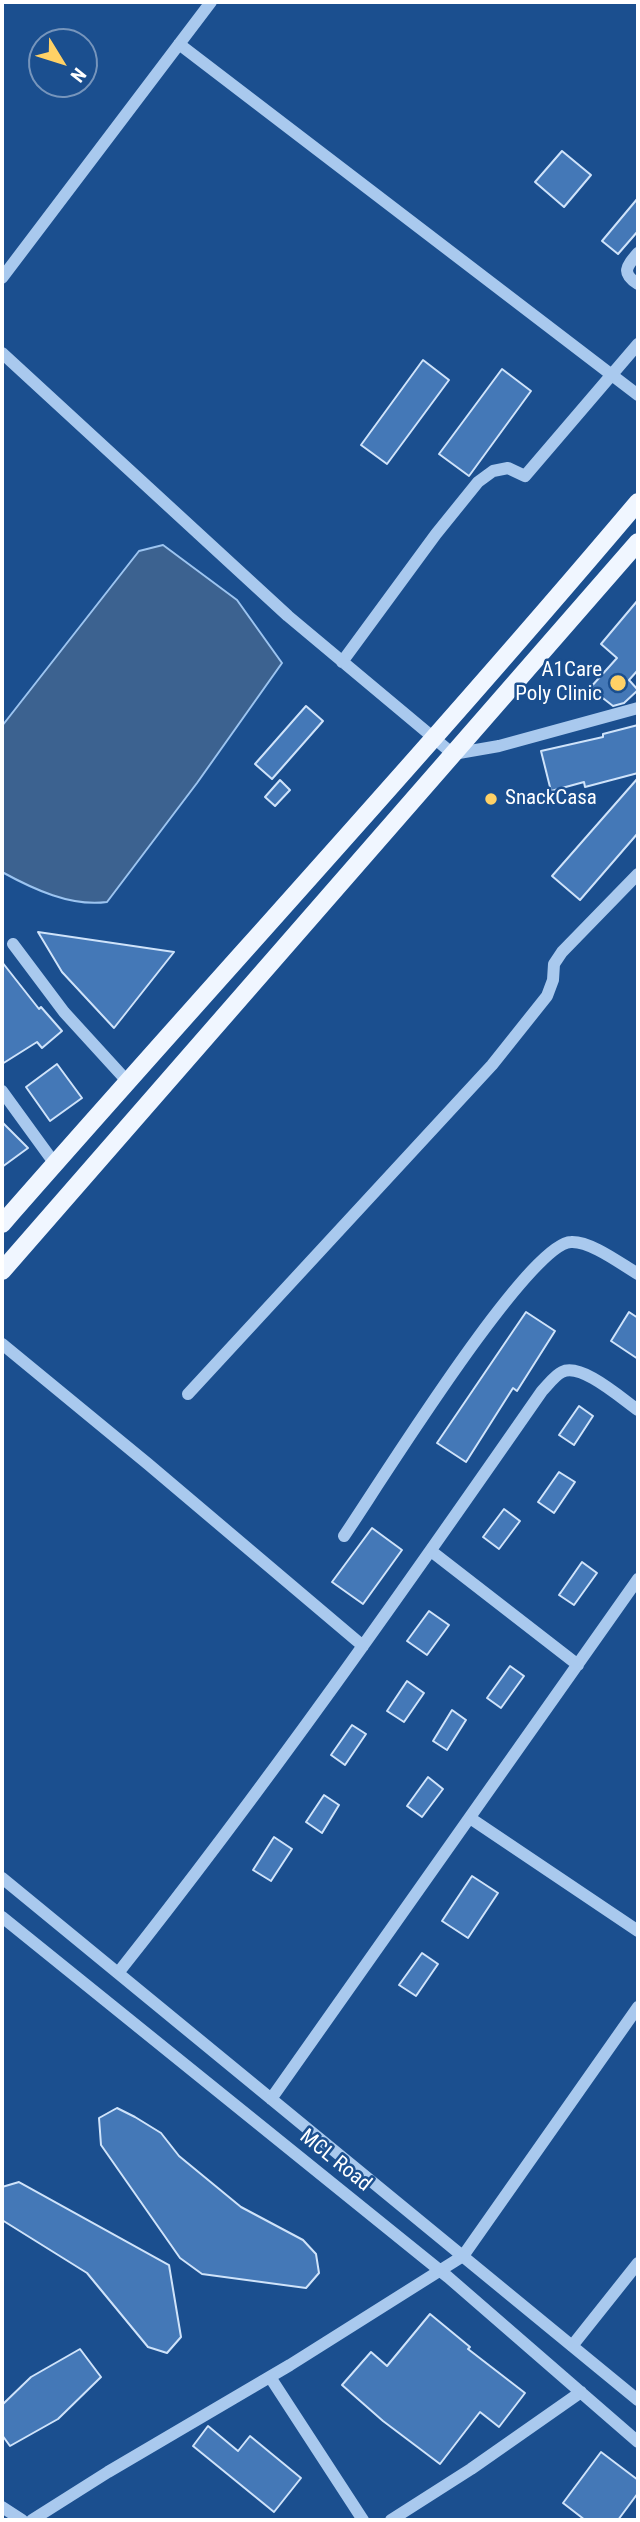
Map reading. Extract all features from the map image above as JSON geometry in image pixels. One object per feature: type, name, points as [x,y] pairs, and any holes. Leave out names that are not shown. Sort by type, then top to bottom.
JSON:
[{"type":"main road","points":[[2,1224],[435,739],[638,502]]},
{"type":"main road","points":[[2,1271],[638,542]]},
{"type":"street","points":[[2,278],[211,2]]},
{"type":"street","points":[[179,44],[638,395]]},
{"type":"street","points":[[638,253],[628,265],[627,273],[629,278],[638,284]]},
{"type":"street","points":[[342,662],[436,534],[478,482],[493,471],[508,468],[525,476],[638,344]]},
{"type":"street","points":[[2,353],[288,616],[453,754],[499,746],[638,708]]},
{"type":"street","points":[[188,1394],[492,1065],[547,996],[553,979],[554,964],[562,952],[638,874]]},
{"type":"street","points":[[13,944],[64,1012],[127,1081]]},
{"type":"street","points":[[2,1091],[55,1164]]},
{"type":"street","points":[[344,1536],[450,1376],[530,1270],[551,1250],[570,1241],[591,1247],[638,1274]]},
{"type":"street","points":[[2,1344],[363,1646]]},
{"type":"street","points":[[118,1973],[209,1858],[431,1551],[542,1391],[561,1372],[573,1369],[584,1373],[638,1410]]},
{"type":"street","points":[[431,1551],[578,1665]]},
{"type":"street","points":[[271,2099],[638,1579]]},
{"type":"street","points":[[470,1818],[638,1931]]},
{"type":"street","name":"MCL Road","points":[[2,1878],[638,2400]]},
{"type":"street","name":"MCL Road","points":[[2,1917],[440,2271],[638,2442]]},
{"type":"street","points":[[32,2520],[463,2256],[638,2007]]},
{"type":"street","points":[[572,2346],[638,2263]]},
{"type":"street","points":[[270,2376],[363,2520]]},
{"type":"street","points":[[391,2520],[471,2469],[581,2392]]},
{"type":"street","points":[[2,2507],[22,2520]]},
{"type":"water","points":[[163,545],[237,600],[282,663],[197,783],[107,902],[66,899],[26,885],[2,872],[2,726],[139,551]]},
{"type":"building","points":[[562,151],[591,175],[564,207],[535,182]]},
{"type":"building","points":[[638,198],[638,231],[618,254],[602,241]]},
{"type":"building","points":[[423,360],[449,380],[387,464],[361,445]]},
{"type":"building","points":[[502,369],[531,391],[469,476],[439,454]]},
{"type":"building","points":[[638,600],[638,670],[629,680],[638,690],[624,703],[613,706],[590,688],[617,658],[601,644]]},
{"type":"building","points":[[306,706],[323,721],[272,779],[255,764]]},
{"type":"building","points":[[638,725],[638,773],[585,787],[584,782],[551,791],[541,751],[603,737],[603,734]]},
{"type":"building","points":[[638,778],[638,833],[580,900],[552,876]]},
{"type":"building","points":[[280,780],[290,790],[275,806],[265,797]]},
{"type":"building","points":[[38,932],[174,952],[114,1028],[62,972]]},
{"type":"building","points":[[2,962],[39,1009],[41,1007],[62,1031],[42,1048],[37,1042],[2,1064]]},
{"type":"building","points":[[57,1064],[82,1098],[50,1121],[26,1087]]},
{"type":"building","points":[[2,1122],[28,1148],[2,1167]]},
{"type":"building","points":[[526,1312],[555,1331],[517,1391],[513,1388],[466,1462],[437,1443]]},
{"type":"building","points":[[629,1312],[638,1318],[638,1359],[611,1341]]},
{"type":"building","points":[[579,1406],[593,1416],[574,1445],[559,1435]]},
{"type":"building","points":[[559,1472],[575,1482],[554,1513],[538,1502]]},
{"type":"building","points":[[504,1509],[520,1521],[499,1549],[483,1537]]},
{"type":"building","points":[[372,1528],[402,1550],[363,1604],[332,1582]]},
{"type":"building","points":[[582,1562],[597,1573],[574,1605],[559,1595]]},
{"type":"building","points":[[429,1611],[449,1625],[427,1655],[407,1641]]},
{"type":"building","points":[[510,1666],[524,1676],[501,1708],[487,1698]]},
{"type":"building","points":[[407,1681],[424,1693],[404,1722],[387,1711]]},
{"type":"building","points":[[452,1710],[466,1720],[447,1750],[433,1741]]},
{"type":"building","points":[[352,1725],[366,1734],[345,1765],[331,1755]]},
{"type":"building","points":[[428,1777],[443,1789],[422,1817],[407,1806]]},
{"type":"building","points":[[324,1795],[339,1805],[322,1833],[306,1822]]},
{"type":"building","points":[[274,1837],[292,1849],[271,1881],[253,1870]]},
{"type":"building","points":[[472,1876],[498,1893],[468,1938],[442,1921]]},
{"type":"building","points":[[422,1953],[438,1964],[416,1996],[399,1985]]},
{"type":"building","points":[[117,2108],[161,2133],[179,2156],[241,2207],[303,2240],[316,2254],[319,2273],[306,2288],[202,2274],[180,2258],[101,2145],[99,2118]]},
{"type":"building","points":[[19,2182],[169,2265],[181,2337],[167,2353],[148,2347],[87,2273],[2,2220],[2,2187]]},
{"type":"building","points":[[430,2314],[470,2347],[468,2349],[525,2393],[499,2427],[480,2412],[440,2464],[383,2421],[342,2385],[371,2352],[387,2366]]},
{"type":"building","points":[[80,2349],[101,2377],[58,2419],[10,2446],[2,2435],[2,2405],[31,2377]]},
{"type":"building","points":[[208,2426],[238,2451],[250,2436],[301,2478],[274,2512],[193,2446]]},
{"type":"building","points":[[601,2452],[638,2480],[638,2493],[618,2520],[585,2520],[563,2503]]},
{"type":"place","name":"A1Care Poly Clinic","points":[[618,683]]},
{"type":"place","name":"SnackCasa","points":[[491,799]]}]
